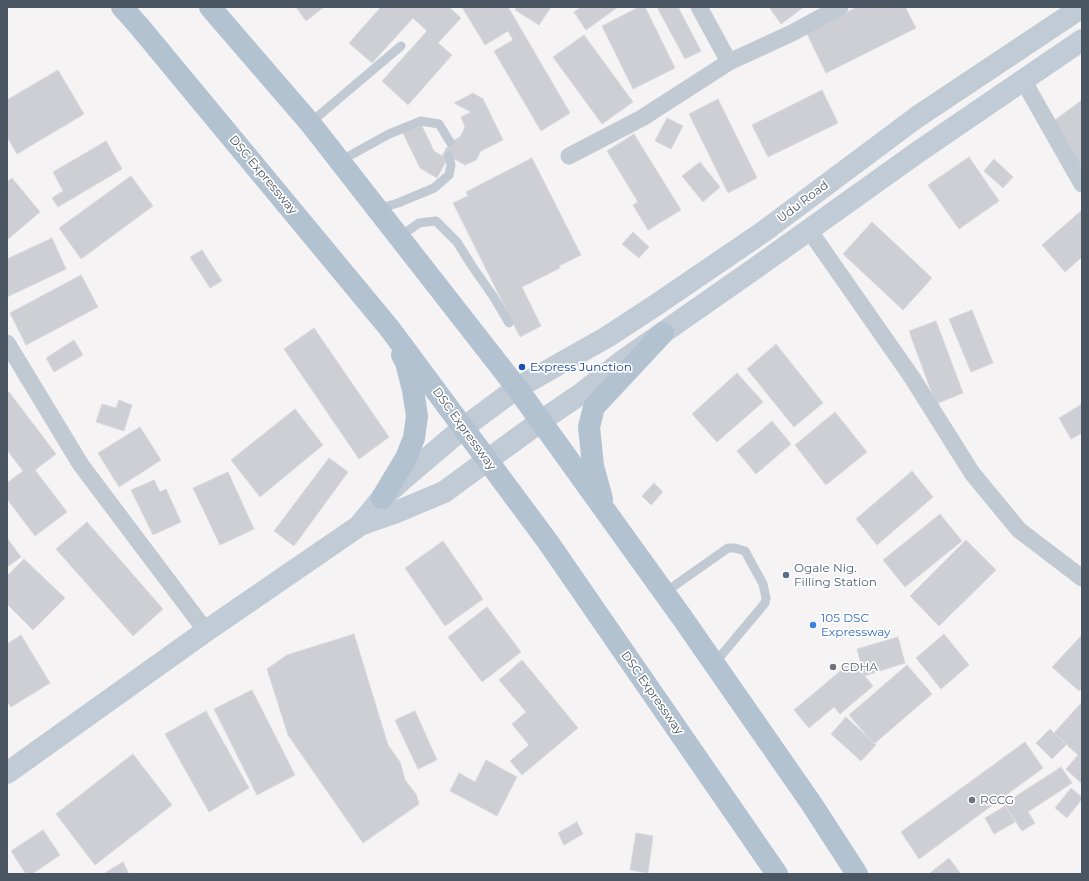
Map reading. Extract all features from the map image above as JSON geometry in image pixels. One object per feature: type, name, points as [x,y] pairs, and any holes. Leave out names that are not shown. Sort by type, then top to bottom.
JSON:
[{"type":"main road","name":"DSC Expressway","points":[[122,7],[390,329],[552,548],[777,874]]},
{"type":"main road","points":[[210,7],[310,123],[517,388],[714,664],[811,803],[857,874]]},
{"type":"main road","name":"Udu Road","points":[[358,526],[382,498],[463,428],[517,388],[607,337],[653,308],[763,232],[917,117],[1082,7]]},
{"type":"main road","points":[[7,773],[358,526],[444,492],[582,393],[621,362],[918,152],[1082,40]]},
{"type":"main road","points":[[382,498],[409,451],[414,438],[417,416],[413,390],[406,362],[390,329]]},
{"type":"main road","points":[[606,514],[593,466],[590,427],[594,407],[663,333]]},
{"type":"street","points":[[699,7],[729,62]]},
{"type":"street","points":[[569,156],[642,118],[729,62],[792,33],[840,7]]},
{"type":"street","points":[[1023,80],[1082,184]]},
{"type":"street","points":[[809,230],[911,376],[972,473],[1019,530],[1082,578]]},
{"type":"street","points":[[7,343],[81,465],[206,632]]},
{"type":"lane","points":[[310,123],[401,46]]},
{"type":"lane","points":[[340,162],[389,134],[421,121],[439,124],[450,142]]},
{"type":"lane","points":[[377,209],[398,203],[434,188],[449,175],[451,165],[449,156]]},
{"type":"lane","points":[[400,237],[419,222],[436,221],[457,242],[509,323]]},
{"type":"lane","points":[[664,593],[728,548],[735,548],[745,551],[763,584],[766,598],[765,603],[714,664]]},
{"type":"building","points":[[296,7],[324,7],[306,21]]},
{"type":"building","points":[[381,7],[449,7],[461,18],[438,43],[452,55],[408,105],[382,81],[427,31],[413,18],[372,63],[349,43]]},
{"type":"building","points":[[462,7],[508,7],[570,113],[541,131],[494,51],[513,40],[508,31],[485,45]]},
{"type":"building","points":[[517,7],[551,7],[539,25],[515,10]]},
{"type":"building","points":[[581,7],[618,7],[586,30],[574,12]]},
{"type":"building","points":[[639,7],[645,7],[675,68],[633,89],[602,26]]},
{"type":"building","points":[[657,7],[678,7],[701,51],[685,59]]},
{"type":"building","points":[[769,7],[804,7],[781,24]]},
{"type":"building","points":[[857,7],[905,7],[916,28],[826,73],[806,32]]},
{"type":"building","points":[[584,35],[633,102],[602,124],[553,57]]},
{"type":"building","points":[[58,70],[84,114],[17,154],[7,137],[7,100]]},
{"type":"building","points":[[822,90],[838,123],[768,157],[752,125]]},
{"type":"building","points":[[473,93],[483,99],[503,140],[481,151],[476,160],[465,165],[449,156],[437,178],[420,168],[403,133],[421,124],[434,151],[442,156],[450,142],[460,137],[465,127],[461,117],[471,112],[454,103]]},
{"type":"building","points":[[718,99],[757,178],[728,193],[689,114]]},
{"type":"building","points":[[1082,100],[1082,166],[1051,123]]},
{"type":"building","points":[[667,118],[683,126],[671,149],[655,141]]},
{"type":"building","points":[[634,134],[681,210],[648,230],[633,205],[638,202],[607,151]]},
{"type":"building","points":[[106,141],[122,169],[58,207],[52,198],[63,191],[53,172]]},
{"type":"building","points":[[969,157],[999,201],[959,229],[928,185]]},
{"type":"building","points":[[532,158],[581,255],[559,266],[560,268],[522,287],[541,326],[520,337],[453,203],[468,196],[466,192]]},
{"type":"building","points":[[994,159],[1013,177],[1003,188],[984,171]]},
{"type":"building","points":[[700,162],[720,187],[703,202],[682,176]]},
{"type":"building","points":[[131,176],[153,206],[81,259],[59,228]]},
{"type":"building","points":[[12,178],[40,212],[7,240],[7,182]]},
{"type":"building","points":[[1082,210],[1082,257],[1065,272],[1042,245]]},
{"type":"building","points":[[872,222],[932,278],[903,310],[843,254]]},
{"type":"building","points":[[633,232],[649,247],[639,258],[622,244]]},
{"type":"building","points":[[52,238],[66,269],[7,297],[7,259]]},
{"type":"building","points":[[202,250],[222,281],[210,288],[190,257]]},
{"type":"building","points":[[81,275],[98,307],[26,345],[10,313]]},
{"type":"building","points":[[972,310],[993,363],[971,372],[949,319]]},
{"type":"building","points":[[936,321],[963,393],[936,404],[909,331]]},
{"type":"building","points":[[314,328],[389,437],[359,459],[284,349]]},
{"type":"building","points":[[74,340],[83,355],[54,372],[46,358]]},
{"type":"building","points":[[776,344],[823,403],[794,427],[747,369]]},
{"type":"building","points":[[737,373],[763,402],[717,442],[692,414]]},
{"type":"building","points":[[9,392],[56,454],[35,470],[67,512],[35,536],[7,499],[7,483],[23,471],[7,450],[7,393]]},
{"type":"building","points":[[119,400],[132,405],[124,431],[96,422],[102,404],[116,408]]},
{"type":"building","points":[[1082,404],[1082,433],[1071,439],[1059,418]]},
{"type":"building","points":[[295,409],[323,445],[260,497],[231,460]]},
{"type":"building","points":[[835,412],[867,452],[826,485],[795,445]]},
{"type":"building","points":[[772,421],[791,444],[756,474],[737,451]]},
{"type":"building","points":[[140,427],[161,460],[119,487],[98,453]]},
{"type":"building","points":[[329,458],[348,472],[294,546],[274,531]]},
{"type":"building","points":[[912,471],[933,497],[877,545],[856,519]]},
{"type":"building","points":[[228,472],[254,529],[220,545],[193,488]]},
{"type":"building","points":[[154,480],[160,492],[166,489],[181,522],[153,535],[131,490]]},
{"type":"building","points":[[654,483],[663,492],[651,505],[642,496]]},
{"type":"building","points":[[940,514],[962,541],[905,587],[883,560]]},
{"type":"building","points":[[87,522],[163,609],[133,636],[56,549]]},
{"type":"building","points":[[7,538],[21,557],[7,567]]},
{"type":"building","points":[[966,540],[996,570],[939,626],[910,596]]},
{"type":"building","points":[[443,541],[483,599],[445,626],[405,568]]},
{"type":"building","points":[[24,559],[65,598],[33,630],[7,604],[7,576]]},
{"type":"building","points":[[487,607],[521,652],[482,682],[448,637]]},
{"type":"building","points":[[354,634],[388,745],[400,762],[405,780],[416,794],[419,804],[363,843],[288,735],[267,669],[287,655]]},
{"type":"building","points":[[944,634],[969,665],[941,689],[916,658]]},
{"type":"building","points":[[21,635],[50,683],[11,707],[7,701],[7,644]]},
{"type":"building","points":[[1082,635],[1082,688],[1079,691],[1052,667]]},
{"type":"building","points":[[898,637],[905,663],[864,676],[857,649]]},
{"type":"building","points":[[522,660],[578,728],[522,775],[510,761],[529,745],[512,724],[526,712],[499,680]]},
{"type":"building","points":[[852,661],[873,686],[840,714],[834,707],[809,728],[794,710]]},
{"type":"building","points":[[907,665],[932,694],[874,744],[849,715]]},
{"type":"building","points":[[252,690],[295,775],[257,795],[214,709]]},
{"type":"building","points":[[1082,702],[1082,784],[1066,769],[1078,755],[1054,733]]},
{"type":"building","points":[[206,711],[249,788],[209,812],[165,734]]},
{"type":"building","points":[[415,711],[437,760],[418,769],[395,720]]},
{"type":"building","points":[[846,717],[876,745],[861,761],[831,734]]},
{"type":"building","points":[[1050,729],[1066,745],[1052,759],[1036,743]]},
{"type":"building","name":"RCCG","points":[[1025,742],[1043,768],[919,859],[901,832]]},
{"type":"building","points":[[133,754],[172,805],[95,865],[56,814]]},
{"type":"building","points":[[486,760],[517,777],[497,816],[450,791],[459,773],[475,782]]},
{"type":"building","points":[[1061,767],[1072,783],[1028,812],[1035,823],[1022,831],[1004,804]]},
{"type":"building","points":[[1071,788],[1082,797],[1082,799],[1067,818],[1055,808]]},
{"type":"building","points":[[1005,806],[1015,822],[994,834],[985,818]]},
{"type":"building","points":[[577,822],[583,834],[564,845],[558,833]]},
{"type":"building","points":[[43,830],[60,855],[32,874],[26,874],[11,851]]},
{"type":"building","points":[[636,833],[653,836],[648,873],[630,870]]},
{"type":"building","points":[[949,858],[960,873],[959,874],[930,873]]},
{"type":"building","points":[[123,862],[129,874],[103,874]]},
{"type":"place","name":"Express Junction","points":[[522,367]]},
{"type":"place","name":"Ogale Nig. Filling Station","points":[[786,575]]},
{"type":"place","name":"105 DSC Expressway","points":[[813,625]]},
{"type":"place","name":"CDHA","points":[[833,667]]},
{"type":"place","name":"RCCG","points":[[972,800]]}]
